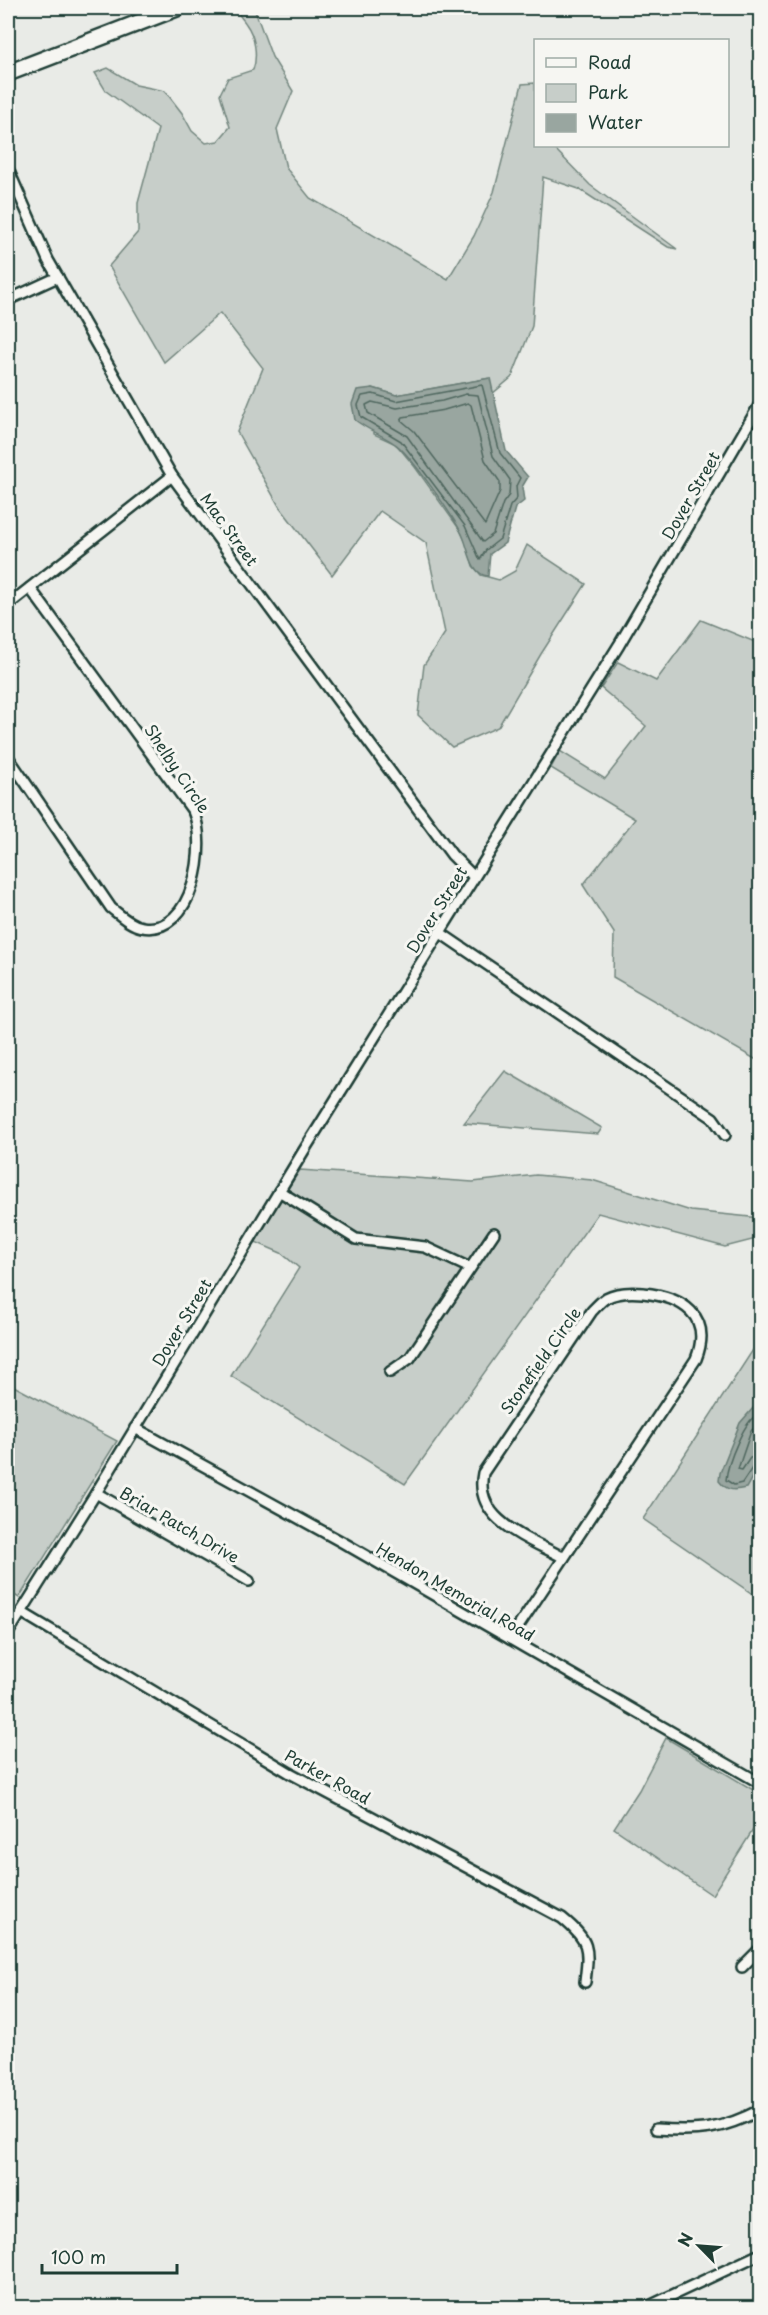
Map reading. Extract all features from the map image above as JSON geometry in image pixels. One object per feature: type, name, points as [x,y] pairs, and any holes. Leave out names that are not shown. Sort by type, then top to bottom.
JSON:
[{"type":"main road","points":[[8,73],[177,8]]},
{"type":"street","name":"Mac Street","points":[[8,169],[58,278],[172,476],[452,855],[474,877]]},
{"type":"street","points":[[8,300],[58,278]]},
{"type":"street","name":"Dover Street","points":[[8,1632],[96,1493],[439,932],[619,645],[760,404]]},
{"type":"street","points":[[8,605],[172,476]]},
{"type":"street","name":"Shelby Circle","points":[[8,756],[111,908],[125,919],[142,927],[160,925],[174,918],[185,904],[200,854],[200,833],[196,817],[30,588]]},
{"type":"street","points":[[439,932],[713,1118],[725,1135]]},
{"type":"street","points":[[279,1191],[356,1239],[425,1247],[470,1268]]},
{"type":"street","points":[[390,1372],[410,1358],[494,1233]]},
{"type":"street","name":"Stonefield Circle","points":[[510,1639],[564,1558],[696,1359],[701,1334],[698,1320],[690,1309],[672,1298],[631,1292],[606,1298],[592,1311],[483,1473],[480,1487],[482,1498],[496,1520],[564,1558]]},
{"type":"street","name":"Hendon Memorial Road","points":[[135,1428],[342,1542],[760,1783]]},
{"type":"street","name":"Briar Patch Drive","points":[[96,1493],[249,1581]]},
{"type":"street","name":"Parker Road","points":[[21,1612],[290,1773],[562,1918],[579,1932],[586,1942],[585,1982]]},
{"type":"street","points":[[742,1967],[760,1949]]},
{"type":"street","points":[[656,2129],[690,2132],[729,2126],[760,2110]]},
{"type":"street","points":[[645,2307],[760,2254]]},
{"type":"green space","points":[[237,8],[254,8],[272,57],[293,91],[277,129],[286,168],[310,198],[448,279],[474,236],[494,192],[522,84],[534,83],[534,147],[553,147],[590,185],[677,249],[668,247],[579,189],[543,177],[532,326],[512,377],[492,394],[489,378],[396,395],[373,388],[374,434],[396,444],[415,467],[460,530],[473,566],[481,575],[499,580],[515,571],[527,545],[586,584],[498,727],[452,747],[418,715],[424,665],[445,633],[426,543],[380,511],[332,575],[279,506],[237,432],[263,368],[220,313],[164,362],[109,266],[138,232],[138,203],[158,129],[106,91],[95,73],[108,68],[136,85],[165,91],[192,131],[206,143],[218,141],[230,127],[220,94],[228,78],[253,70],[255,64],[253,40]]},
{"type":"green space","points":[[701,620],[760,644],[760,1062],[613,977],[614,933],[583,885],[635,819],[551,768],[560,751],[605,779],[646,726],[601,688],[618,662],[656,681]]},
{"type":"green space","points":[[505,1071],[602,1128],[598,1134],[464,1123]]},
{"type":"green space","points":[[300,1170],[473,1182],[536,1175],[592,1180],[691,1211],[760,1218],[760,1238],[725,1247],[598,1213],[405,1484],[231,1376],[299,1268],[281,1253],[253,1241]]},
{"type":"green space","points":[[760,1339],[760,1599],[643,1519]]},
{"type":"green space","points":[[8,1383],[117,1441],[19,1598],[8,1591]]},
{"type":"green space","points":[[666,1738],[760,1794],[760,1819],[712,1895],[614,1828],[639,1790]]},
{"type":"water","points":[[490,378],[506,451],[528,477],[522,487],[524,501],[515,508],[505,543],[490,554],[488,576],[482,574],[473,565],[461,532],[420,471],[395,444],[355,420],[352,404],[357,390],[373,388],[396,395]]},
{"type":"water","points":[[754,1407],[760,1408],[760,1463],[746,1488],[731,1489],[719,1481],[720,1473],[740,1423]]}]
